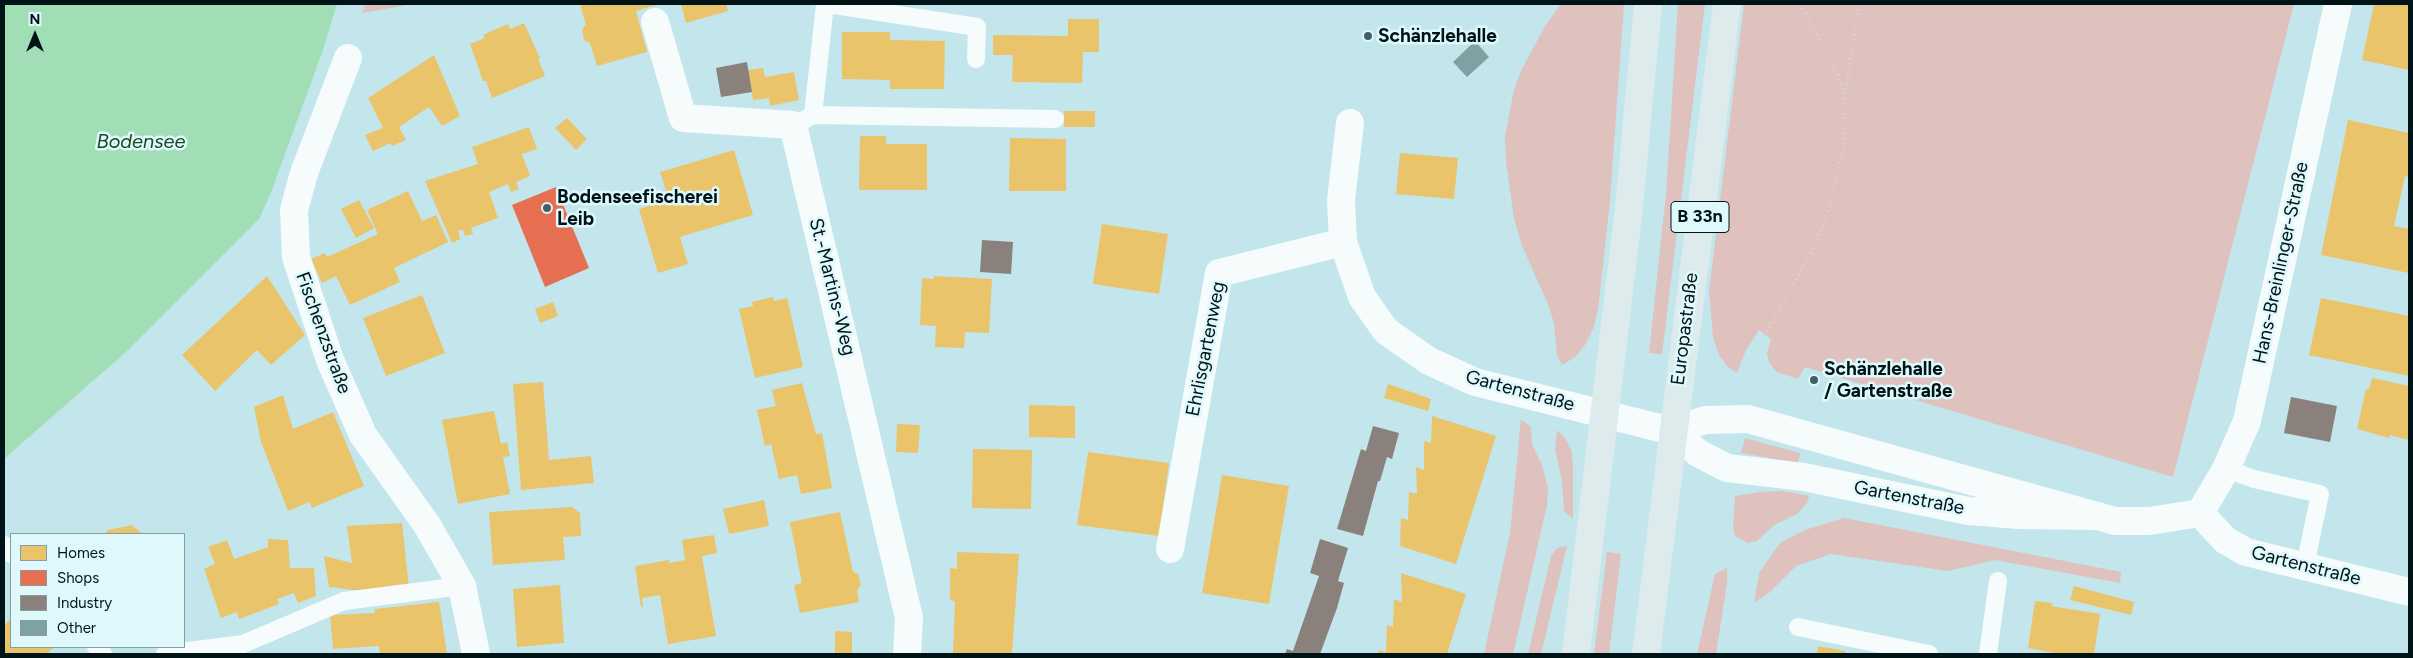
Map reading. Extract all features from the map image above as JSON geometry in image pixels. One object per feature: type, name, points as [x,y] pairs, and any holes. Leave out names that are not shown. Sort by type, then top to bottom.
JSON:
[{"type":"main road","points":[[1576,654],[1629,207],[1648,4]]},
{"type":"main road","name":"Europastraße","points":[[1646,654],[1672,431],[1727,4]]},
{"type":"street","name":"Hans-Breinlinger-Straße","points":[[2200,513],[2226,469],[2247,421],[2338,4]]},
{"type":"street","points":[[654,22],[683,118],[803,120]]},
{"type":"street","name":"Fischenzstraße","points":[[352,46],[304,173],[294,210],[296,257],[330,360],[363,436],[427,525],[462,586],[476,654]]},
{"type":"street","name":"St.-Martins-Weg","points":[[803,120],[909,618],[907,654]]},
{"type":"street","name":"Gartenstraße","points":[[1350,123],[1341,200],[1343,242],[1362,297],[1386,331],[1429,361],[1475,382],[1672,431],[1698,453],[1727,468],[1804,476],[1968,511],[2019,515],[2098,516]]},
{"type":"street","name":"Ehrlisgartenweg","points":[[1170,549],[1219,274],[1343,242]]},
{"type":"street","name":"Gartenstraße","points":[[1672,431],[1706,420],[1738,418],[2115,521],[2149,521],[2200,513],[2225,540],[2246,552],[2409,592]]},
{"type":"lane","points":[[976,59],[977,27],[826,4],[803,120],[1055,119]]},
{"type":"lane","points":[[2226,469],[2254,479],[2320,494],[2305,566]]},
{"type":"lane","points":[[1988,654],[1998,581]]},
{"type":"lane","points":[[165,654],[243,644],[344,601],[462,586]]},
{"type":"lane","points":[[1798,627],[1929,654]]},
{"type":"path","points":[[352,46],[460,4]]},
{"type":"path","points":[[1522,654],[1535,589],[1551,532],[1556,502],[1553,467],[1546,439],[1549,346],[1546,322],[1509,230],[1497,153],[1499,123],[1504,96],[1516,64],[1532,32],[1553,4]]},
{"type":"path","points":[[1800,4],[1832,61],[1845,94]]},
{"type":"path","points":[[1738,418],[1758,348],[1811,254],[1829,208],[1845,143],[1845,94],[1860,4]]},
{"type":"path","points":[[542,106],[588,121],[619,135],[662,133],[683,118]]},
{"type":"path","points":[[1464,654],[1479,582],[1494,525],[1509,446]]},
{"type":"path","points":[[1727,468],[1723,519],[1734,549],[1744,567],[1742,654]]},
{"type":"path","points":[[1734,549],[1758,552],[1796,524],[1830,512]]},
{"type":"path","points":[[1316,533],[1479,582]]},
{"type":"path","points":[[2032,549],[2390,622]]},
{"type":"shaded area","points":[[365,4],[413,4],[362,13]]},
{"type":"shaded area","points":[[1561,4],[1624,4],[1610,200],[1598,310],[1593,329],[1585,345],[1575,357],[1562,365],[1557,355],[1554,323],[1548,304],[1522,246],[1514,218],[1506,162],[1505,136],[1514,90],[1522,69],[1545,26]]},
{"type":"shaded area","points":[[1678,4],[1705,4],[1662,354],[1649,353],[1666,194]]},
{"type":"shaded area","points":[[1744,4],[2294,4],[2173,477],[1805,367],[1798,379],[1777,372],[1769,363],[1767,353],[1771,339],[1759,330],[1746,350],[1737,373],[1728,367],[1719,355],[1713,337],[1709,291]]},
{"type":"shaded area","points":[[1521,419],[1531,427],[1532,444],[1542,465],[1548,488],[1547,505],[1513,654],[1484,654],[1510,533]]},
{"type":"shaded area","points":[[1557,430],[1565,438],[1571,449],[1573,464],[1573,519],[1564,511],[1562,481],[1555,449]]},
{"type":"shaded area","points":[[1745,438],[1800,453],[1798,463],[1741,453]]},
{"type":"shaded area","points":[[1783,491],[1809,496],[1807,503],[1797,514],[1774,525],[1757,541],[1748,543],[1736,537],[1733,529],[1735,496]]},
{"type":"shaded area","points":[[1844,518],[2121,572],[2120,583],[1995,560],[1948,571],[1831,554],[1796,566],[1770,592],[1754,603],[1759,573],[1780,543],[1805,530]]},
{"type":"shaded area","points":[[1567,546],[1541,654],[1528,654],[1551,556],[1557,548]]},
{"type":"shaded area","points":[[1607,552],[1621,554],[1609,654],[1594,654]]},
{"type":"shaded area","points":[[1727,568],[1727,583],[1716,654],[1697,654],[1715,574]]},
{"type":"water","name":"Bodensee","points":[[4,4],[337,4],[323,50],[270,195],[259,219],[126,352],[4,459]]},
{"type":"building: Homes","points":[[580,4],[660,4],[636,11],[647,52],[597,66],[590,43],[584,40],[582,29],[586,25]]},
{"type":"building: Homes","points":[[681,4],[726,4],[728,11],[686,23]]},
{"type":"building: Homes","points":[[2374,4],[2409,4],[2409,70],[2362,60]]},
{"type":"building: Homes","points":[[1068,19],[1099,19],[1099,52],[1083,52],[1082,83],[1012,82],[1013,55],[993,55],[993,35],[1068,36]]},
{"type":"building: Homes","points":[[524,23],[540,58],[538,59],[545,76],[492,98],[486,81],[483,81],[470,44],[485,38],[483,35],[508,24],[510,29]]},
{"type":"building: Homes","points":[[842,32],[890,32],[890,40],[945,41],[944,89],[890,89],[890,80],[842,79]]},
{"type":"building: Homes","points":[[434,55],[460,116],[442,126],[429,107],[399,127],[406,140],[392,146],[390,143],[373,151],[365,135],[383,128],[368,98]]},
{"type":"building: Homes","points":[[763,68],[765,77],[794,72],[799,100],[770,106],[769,98],[753,100],[748,70]]},
{"type":"building: Homes","points":[[1064,111],[1095,111],[1095,127],[1064,127]]},
{"type":"building: Homes","points":[[567,118],[587,139],[576,150],[555,128]]},
{"type":"building: Homes","points":[[2348,120],[2409,133],[2409,177],[2405,176],[2394,226],[2409,229],[2409,273],[2321,255]]},
{"type":"building: Homes","points":[[529,127],[537,149],[522,154],[530,176],[516,182],[519,189],[511,192],[508,184],[489,192],[498,218],[471,228],[473,234],[465,236],[463,230],[458,231],[460,239],[452,243],[425,181],[478,164],[472,147]]},
{"type":"building: Homes","points":[[860,136],[886,136],[886,144],[927,144],[927,190],[859,190]]},
{"type":"building: Homes","points":[[1010,138],[1066,139],[1066,191],[1009,191]]},
{"type":"building: Homes","points":[[734,150],[753,215],[680,237],[688,264],[658,273],[639,209],[669,200],[660,172]]},
{"type":"building: Homes","points":[[1400,153],[1458,158],[1454,199],[1396,194]]},
{"type":"building: Homes","points":[[408,191],[422,221],[436,215],[448,242],[394,268],[400,282],[350,305],[336,276],[322,283],[311,259],[325,253],[327,257],[378,234],[367,210]]},
{"type":"building: Homes","points":[[359,200],[374,228],[356,238],[341,209]]},
{"type":"building: Homes","points":[[1102,224],[1168,234],[1159,294],[1093,284]]},
{"type":"building: Homes","points":[[267,276],[305,335],[271,365],[257,350],[215,391],[182,355]]},
{"type":"building: Homes","points":[[934,276],[992,279],[989,333],[965,332],[964,348],[935,347],[936,326],[920,325],[922,278],[934,279]]},
{"type":"building: Homes","points":[[422,295],[445,353],[386,376],[363,318]]},
{"type":"building: Homes","points":[[773,297],[774,301],[787,298],[803,367],[755,378],[739,309],[753,306],[752,302]]},
{"type":"building: Homes","points":[[2321,298],[2409,316],[2409,376],[2309,355]]},
{"type":"building: Homes","points":[[553,302],[558,316],[540,323],[535,309]]},
{"type":"building: Homes","points":[[2372,378],[2409,386],[2409,440],[2390,435],[2389,438],[2357,429],[2366,389],[2369,389]]},
{"type":"building: Homes","points":[[543,382],[549,460],[591,456],[594,483],[521,490],[513,384]]},
{"type":"building: Homes","points":[[802,383],[816,434],[822,433],[832,488],[801,494],[797,475],[779,479],[771,444],[765,446],[757,410],[776,406],[772,390]]},
{"type":"building: Homes","points":[[1388,384],[1431,399],[1428,411],[1384,398]]},
{"type":"building: Homes","points":[[283,395],[293,429],[333,412],[364,486],[312,508],[309,502],[288,511],[261,442],[254,407]]},
{"type":"building: Homes","points":[[1029,405],[1075,406],[1075,438],[1029,437]]},
{"type":"building: Homes","points":[[494,411],[501,444],[507,442],[510,456],[503,457],[510,494],[458,504],[442,420]]},
{"type":"building: Homes","points":[[1432,416],[1496,436],[1456,564],[1400,546],[1401,518],[1408,520],[1409,492],[1417,494],[1416,467],[1424,470],[1424,441],[1431,443]]},
{"type":"building: Homes","points":[[897,424],[920,425],[918,453],[896,452]]},
{"type":"building: Homes","points":[[973,449],[1032,450],[1031,509],[972,508]]},
{"type":"building: Homes","points":[[1088,452],[1169,463],[1159,536],[1077,525]]},
{"type":"building: Homes","points":[[1222,475],[1289,486],[1269,604],[1202,593]]},
{"type":"building: Homes","points":[[764,500],[769,526],[729,534],[723,509]]},
{"type":"building: Homes","points":[[572,507],[580,513],[581,536],[563,537],[565,560],[493,565],[489,512]]},
{"type":"building: Homes","points":[[840,512],[853,572],[858,574],[861,585],[857,590],[859,602],[800,613],[794,585],[802,583],[790,522]]},
{"type":"building: Homes","points":[[402,523],[409,588],[362,591],[329,587],[324,556],[352,563],[347,526]]},
{"type":"building: Homes","points":[[132,525],[141,533],[105,533],[108,530]]},
{"type":"building: Homes","points":[[714,535],[717,553],[702,556],[716,636],[668,644],[660,595],[642,598],[643,607],[641,607],[635,566],[669,560],[669,563],[685,560],[682,540]]},
{"type":"building: Homes","points":[[268,539],[288,540],[290,568],[314,568],[316,596],[298,603],[294,593],[277,599],[279,604],[239,619],[237,612],[221,618],[204,569],[215,564],[208,547],[227,540],[234,559],[268,547]]},
{"type":"building: Homes","points":[[957,552],[1019,554],[1012,654],[953,654],[955,601],[950,600],[950,568],[957,569]]},
{"type":"building: Homes","points":[[1401,573],[1466,594],[1447,654],[1378,654],[1378,650],[1386,652],[1387,625],[1393,627],[1394,599],[1402,602]]},
{"type":"building: Homes","points":[[560,585],[564,643],[517,647],[513,589]]},
{"type":"building: Homes","points":[[2074,586],[2134,602],[2131,615],[2070,600]]},
{"type":"building: Homes","points":[[2035,601],[2052,603],[2051,606],[2100,614],[2094,654],[2061,654],[2028,648]]},
{"type":"building: Homes","points":[[439,602],[447,654],[380,654],[379,646],[333,649],[330,615],[375,613],[375,609]]},
{"type":"building: Homes","points":[[10,620],[10,648],[54,648],[46,654],[4,654],[4,625]]},
{"type":"building: Homes","points":[[835,631],[852,632],[852,654],[835,653]]},
{"type":"building: Homes","points":[[1818,646],[1845,651],[1845,654],[1817,654]]},
{"type":"building: Shops","points":[[556,187],[589,268],[545,287],[512,205]]},
{"type":"building: Industry","points":[[747,62],[752,92],[721,97],[716,68]]},
{"type":"building: Industry","points":[[982,240],[1013,242],[1011,274],[980,272]]},
{"type":"building: Industry","points":[[2291,397],[2337,406],[2330,442],[2284,433]]},
{"type":"building: Industry","points":[[1373,426],[1399,433],[1392,459],[1387,457],[1380,481],[1378,481],[1363,536],[1337,529],[1361,449],[1366,451]]},
{"type":"building: Industry","points":[[1320,539],[1348,548],[1338,581],[1344,583],[1337,608],[1320,654],[1285,654],[1287,649],[1293,651],[1319,576],[1310,573]]},
{"type":"building: Other","points":[[1475,41],[1489,57],[1467,77],[1453,62]]},
{"type":"place","name":"Schänzlehalle","points":[[1368,36]]},
{"type":"place","name":"Bodenseefischerei Leib","points":[[547,208]]},
{"type":"place","name":"Schänzlehalle / Gartenstraße","points":[[1814,380]]}]
